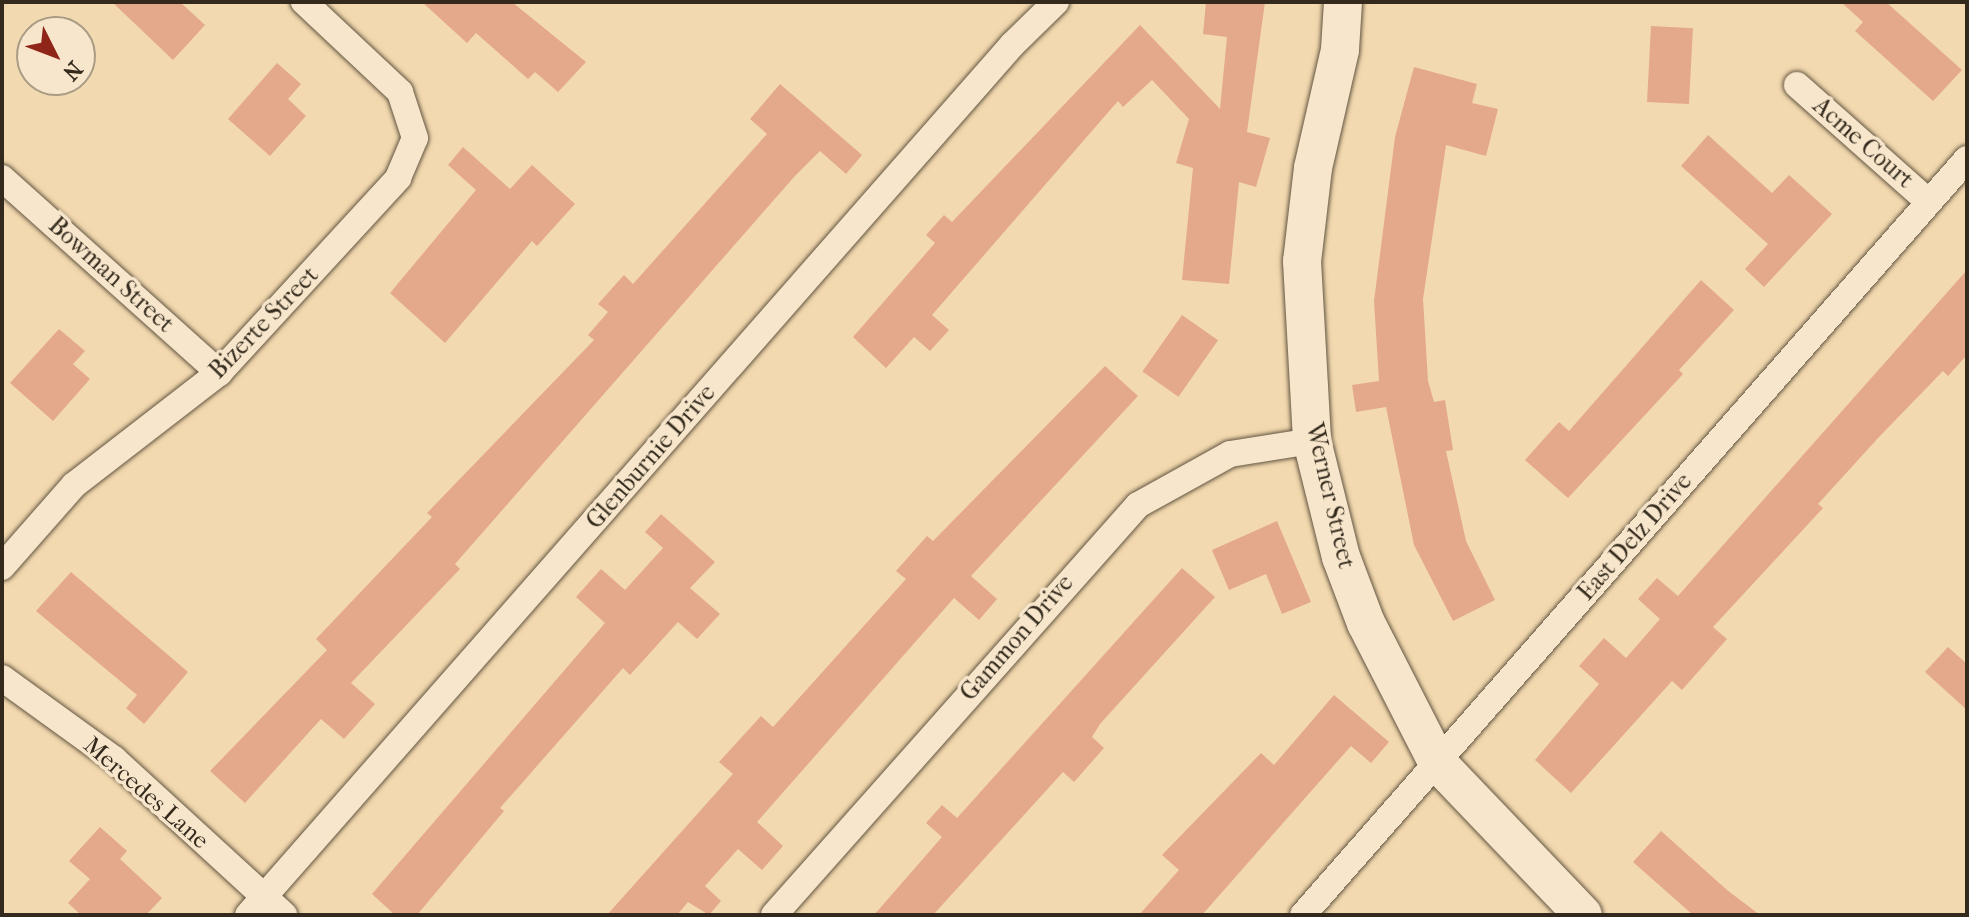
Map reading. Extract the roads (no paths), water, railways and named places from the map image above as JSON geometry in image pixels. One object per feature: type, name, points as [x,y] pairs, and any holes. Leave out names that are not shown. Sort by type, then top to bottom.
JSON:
[{"type":"street","name":"Bizerte Street","points":[[2,567],[74,485],[219,373],[398,178],[415,138],[400,92],[304,2]]},
{"type":"street","name":"Glenburnie Drive","points":[[256,906],[1013,44],[1056,2]]},
{"type":"street","name":"Werner Street","points":[[1343,2],[1340,50],[1313,168],[1302,261],[1312,441],[1356,597],[1437,762],[1583,915]]},
{"type":"street","name":"Acme Court","points":[[1797,85],[1929,202]]},
{"type":"street","name":"East Delz Drive","points":[[1303,915],[1967,159]]},
{"type":"street","name":"Bowman Street","points":[[2,178],[219,373]]},
{"type":"street","name":"Gammon Drive","points":[[774,915],[1138,505],[1230,454],[1312,441]]},
{"type":"street","name":"Mercedes Lane","points":[[2,678],[114,759],[256,906],[284,915]]}]
